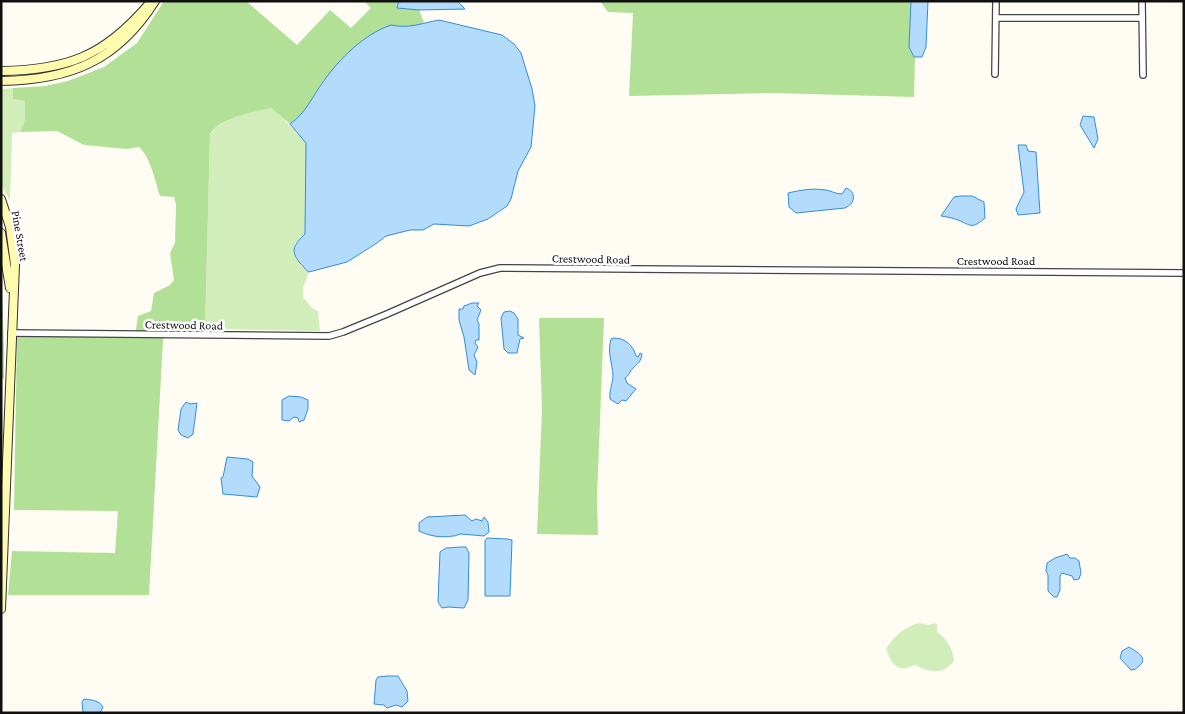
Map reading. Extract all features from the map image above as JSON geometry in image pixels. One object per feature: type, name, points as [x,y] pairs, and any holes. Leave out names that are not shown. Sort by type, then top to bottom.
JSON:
[{"type":"main road","points":[[1,71],[59,66],[84,57],[125,30],[151,1]]},
{"type":"main road","points":[[2,81],[32,80],[56,76],[93,62],[129,36],[155,1]]},
{"type":"main road","name":"Pine Street","points":[[1,199],[10,227],[14,274],[1,609]]},
{"type":"main road","name":"Pine Street","points":[[1,233],[12,308]]},
{"type":"street","points":[[996,1],[996,74]]},
{"type":"street","points":[[1142,1],[1143,75]]},
{"type":"street","points":[[996,18],[1142,18]]},
{"type":"street","name":"Crestwood Road","points":[[12,333],[328,336],[343,332],[480,273],[500,268],[1184,273]]},
{"type":"green space","points":[[164,1],[246,1],[297,45],[330,10],[351,28],[371,8],[364,1],[399,1],[398,8],[419,10],[424,22],[412,27],[391,25],[323,81],[305,111],[297,120],[290,124],[271,108],[221,123],[210,134],[205,330],[168,333],[163,340],[149,595],[8,595],[12,551],[115,553],[118,511],[14,510],[17,333],[135,336],[138,316],[151,311],[154,293],[170,285],[174,280],[170,253],[175,243],[176,205],[174,197],[160,196],[150,163],[139,147],[127,149],[84,145],[57,131],[20,132],[25,121],[25,101],[13,99],[13,88],[45,86],[68,81],[104,67],[137,43]]},
{"type":"green space","points":[[600,1],[911,1],[909,47],[915,58],[914,97],[773,93],[629,96],[633,13],[608,12]]},
{"type":"green space","points":[[13,88],[13,99],[25,101],[25,121],[20,132],[12,133],[10,201],[1,184],[1,89]]},
{"type":"green space","points":[[271,108],[306,143],[305,234],[295,244],[296,259],[309,272],[303,288],[303,297],[312,308],[318,311],[320,331],[205,330],[210,135],[221,124],[229,120]]},
{"type":"green space","points":[[1,271],[4,345],[4,379],[1,379]]},
{"type":"green space","points":[[539,318],[604,318],[597,497],[598,535],[537,534],[542,409]]},
{"type":"green space","points":[[919,623],[929,625],[935,623],[937,625],[937,632],[944,638],[952,652],[954,661],[950,666],[941,671],[926,670],[915,665],[899,668],[891,660],[886,649],[889,645],[904,629]]},
{"type":"water","points":[[399,1],[457,1],[465,9],[419,10],[397,8]]},
{"type":"water","points":[[911,1],[928,1],[926,47],[922,57],[914,57],[909,47]]},
{"type":"water","points":[[439,20],[502,35],[514,44],[521,53],[535,106],[531,147],[518,171],[511,199],[507,206],[488,219],[469,226],[434,224],[423,230],[410,230],[386,236],[347,262],[309,272],[297,258],[294,251],[296,244],[305,234],[306,143],[290,124],[305,110],[337,64],[362,41],[391,25],[410,26]]},
{"type":"water","points":[[1083,116],[1094,117],[1098,139],[1094,148],[1080,125]]},
{"type":"water","points":[[1018,145],[1026,145],[1028,151],[1036,152],[1040,213],[1018,215],[1016,209],[1024,192]]},
{"type":"water","points":[[846,188],[852,192],[853,201],[845,208],[796,213],[789,207],[788,193],[816,189],[842,194]]},
{"type":"water","points":[[972,196],[984,202],[985,218],[977,224],[969,225],[941,216],[954,197]]},
{"type":"water","points":[[479,303],[477,306],[481,310],[477,320],[479,324],[479,340],[476,340],[475,343],[478,347],[474,355],[477,362],[475,375],[469,370],[464,337],[459,320],[459,309],[463,309],[464,306]]},
{"type":"water","points":[[510,311],[518,319],[518,335],[524,338],[520,339],[517,353],[508,353],[504,349],[501,318],[504,312]]},
{"type":"water","points":[[611,339],[622,339],[628,343],[636,356],[638,357],[640,353],[642,354],[639,362],[625,378],[627,383],[636,389],[626,401],[622,400],[618,404],[610,399],[613,375],[609,348]]},
{"type":"water","points":[[289,396],[308,400],[308,409],[304,420],[299,422],[298,418],[294,417],[289,421],[282,420],[282,400]]},
{"type":"water","points":[[186,402],[190,404],[197,403],[193,434],[188,438],[181,435],[178,430],[181,409]]},
{"type":"water","points":[[227,457],[248,459],[253,462],[252,476],[260,487],[257,497],[223,494],[221,478],[223,477]]},
{"type":"water","points":[[465,515],[472,521],[476,519],[482,521],[484,517],[488,522],[489,532],[484,536],[461,534],[444,537],[419,531],[419,523],[427,517]]},
{"type":"water","points":[[487,538],[512,540],[510,596],[485,596],[485,541]]},
{"type":"water","points":[[466,547],[469,553],[468,600],[464,608],[442,608],[438,602],[440,552],[446,548]]},
{"type":"water","points":[[1067,554],[1070,558],[1075,558],[1079,561],[1081,573],[1079,579],[1074,580],[1072,576],[1062,573],[1060,576],[1060,590],[1057,597],[1054,597],[1048,591],[1047,563]]},
{"type":"water","points":[[1129,647],[1138,653],[1143,660],[1135,669],[1131,670],[1120,658],[1122,651]]},
{"type":"water","points":[[398,676],[407,691],[408,701],[402,707],[396,705],[387,708],[384,705],[374,704],[376,680],[378,677]]},
{"type":"water","points":[[84,699],[99,703],[103,707],[100,713],[83,713],[82,702]]}]
